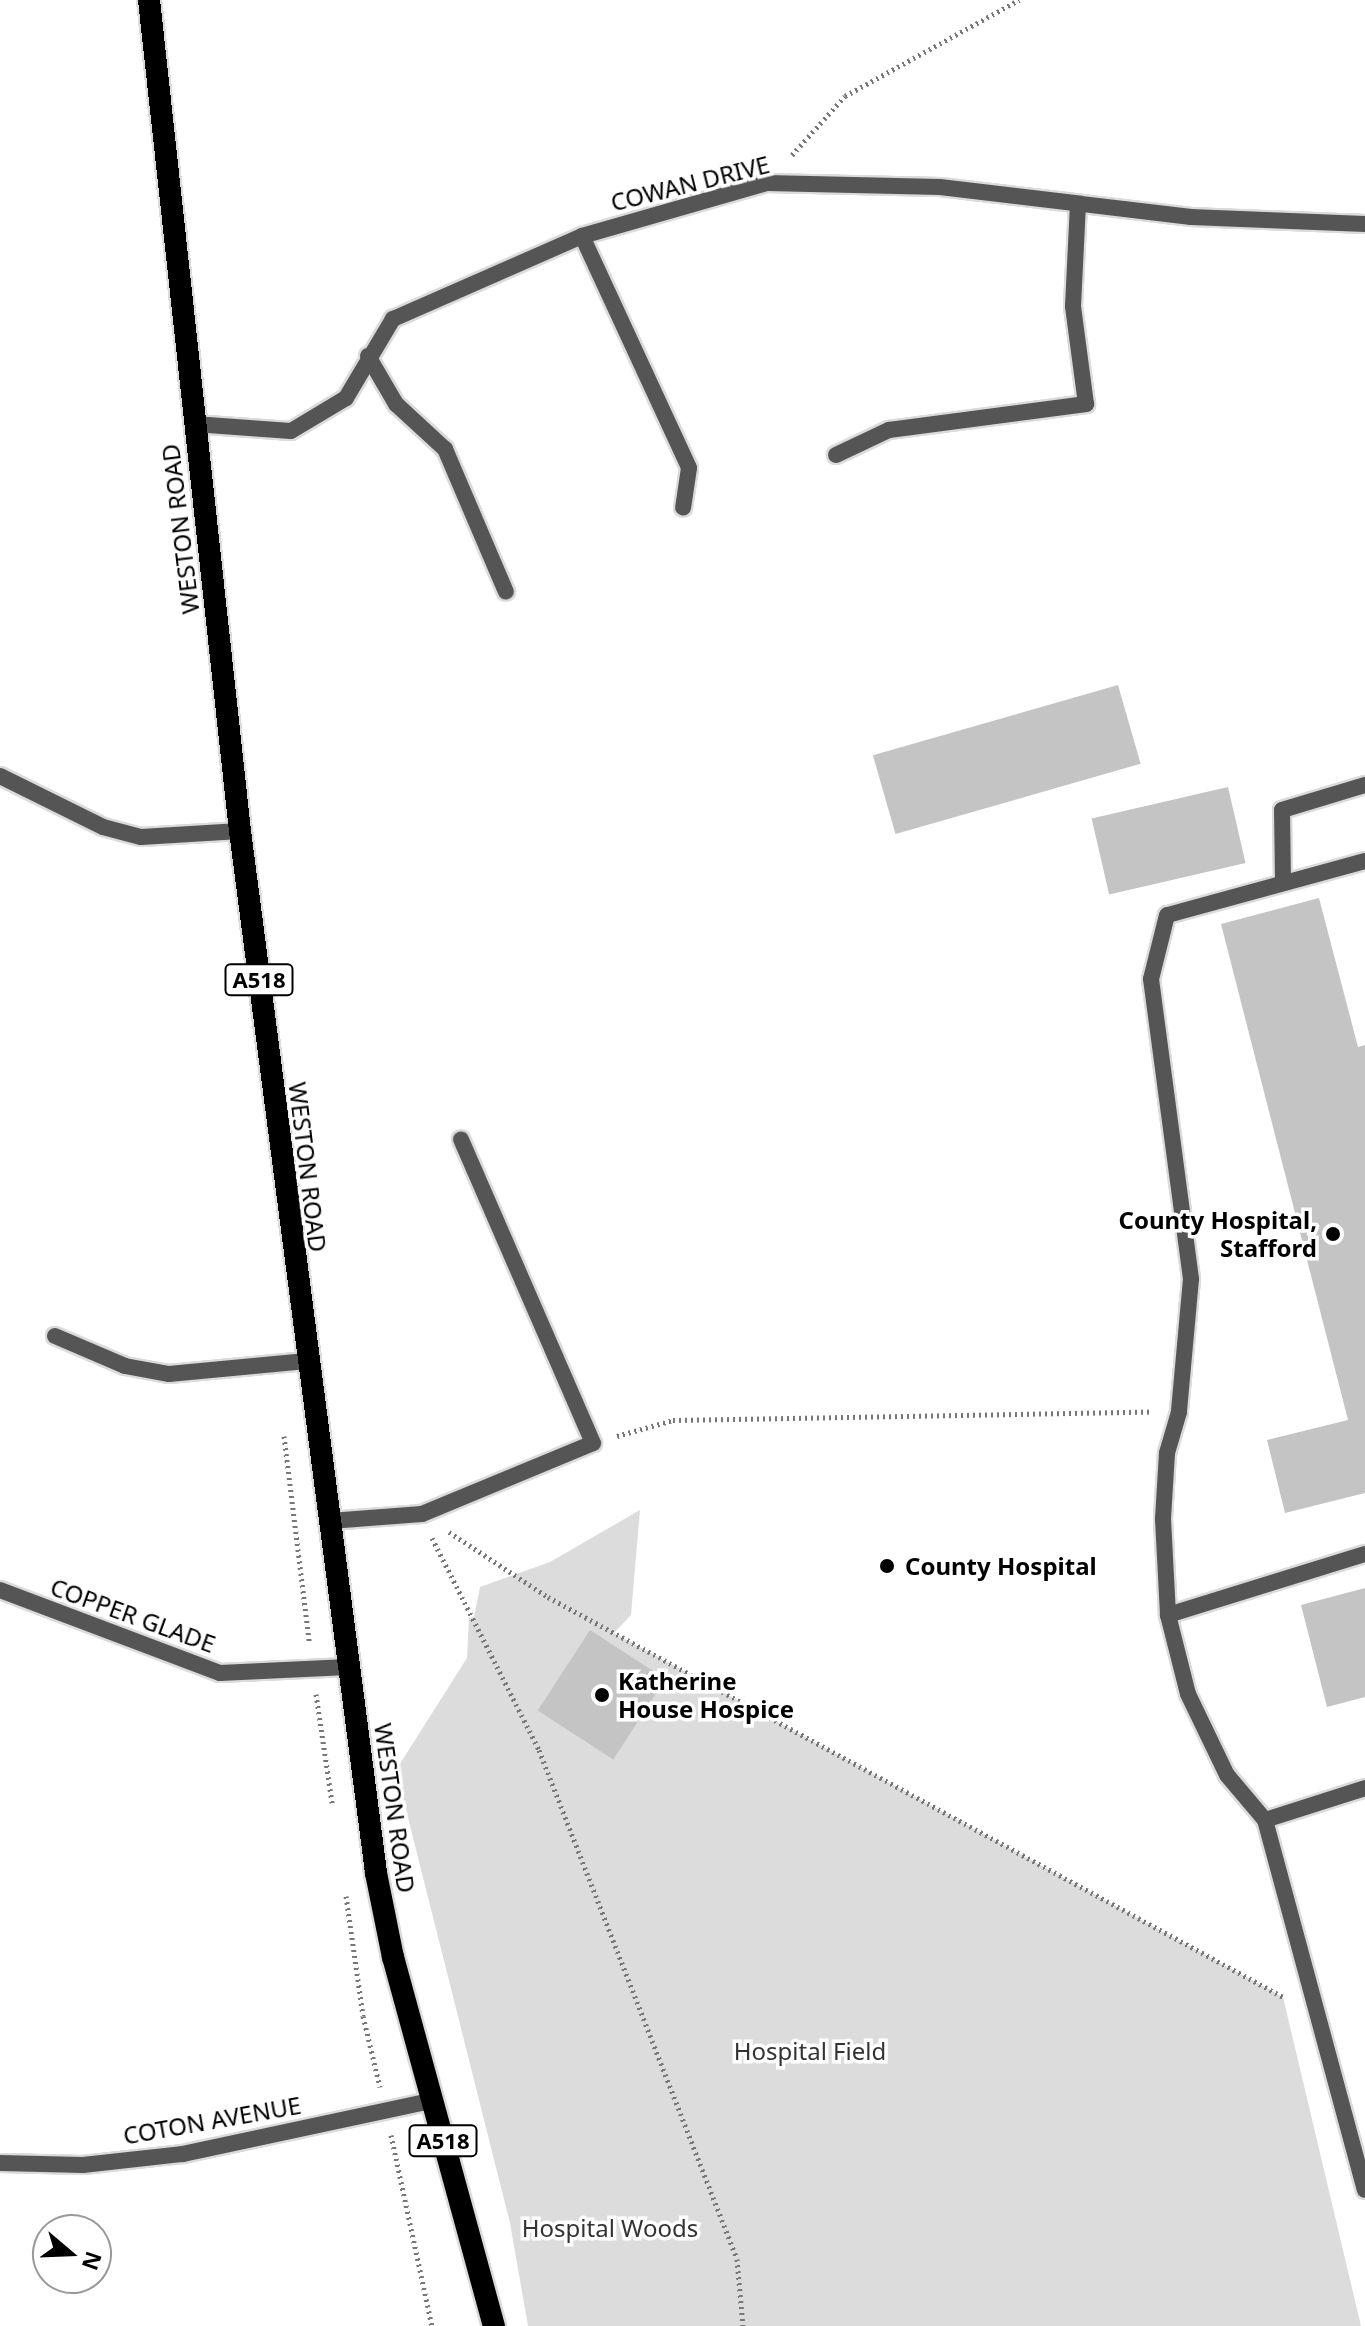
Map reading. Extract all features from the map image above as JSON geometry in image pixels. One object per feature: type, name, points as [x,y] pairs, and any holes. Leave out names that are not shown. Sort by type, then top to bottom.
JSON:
[{"type":"highway","name":"WESTON ROAD","points":[[149,0],[240,831],[306,1361],[376,1873],[431,2101],[494,2326]]},
{"type":"street","name":"COWAN DRIVE","points":[[194,424],[291,431],[346,398],[368,356],[393,319],[582,236],[767,183],[940,187],[1191,217],[1365,224]]},
{"type":"street","points":[[836,455],[889,430],[1086,404],[1073,306],[1078,205]]},
{"type":"street","points":[[582,236],[689,468],[683,508]]},
{"type":"street","points":[[368,356],[396,404],[445,449],[506,592]]},
{"type":"street","points":[[0,776],[103,827],[141,837],[240,831]]},
{"type":"street","points":[[1283,881],[1282,810],[1365,785]]},
{"type":"street","points":[[1365,861],[1167,915],[1151,979],[1191,1279],[1179,1412],[1167,1453],[1163,1519],[1168,1615],[1188,1694],[1227,1775],[1265,1820],[1365,2190]]},
{"type":"street","points":[[330,1521],[422,1514],[593,1443],[461,1140]]},
{"type":"street","points":[[55,1336],[125,1366],[169,1374],[306,1361]]},
{"type":"street","points":[[1168,1615],[1365,1554]]},
{"type":"street","name":"COPPER GLADE","points":[[0,1590],[220,1673],[348,1667]]},
{"type":"street","points":[[1265,1820],[1365,1788]]},
{"type":"street","name":"COTON AVENUE","points":[[0,2163],[83,2165],[183,2154],[431,2101]]},
{"type":"path","points":[[767,183],[845,96],[1019,0]]},
{"type":"path","points":[[593,1443],[673,1420],[1179,1412]]},
{"type":"path","points":[[422,1514],[548,1597],[1318,2015]]},
{"type":"path","points":[[422,1514],[539,1750],[737,2259],[743,2326]]},
{"type":"green space","name":"Hospital Field","points":[[640,1510],[631,1615],[614,1633],[1283,1997],[1361,2326],[528,2326],[510,2223],[396,1770],[467,1658],[469,1618],[474,1617],[480,1587],[550,1562]]},
{"type":"building","points":[[1118,685],[1141,764],[895,834],[873,755]]},
{"type":"building","points":[[1228,787],[1246,863],[1109,894],[1092,818]]},
{"type":"building","name":"County Hospital, Stafford","points":[[1319,898],[1358,1047],[1365,1045],[1365,1493],[1285,1513],[1267,1440],[1348,1420],[1221,924]]},
{"type":"building","points":[[1365,1588],[1365,1697],[1327,1707],[1301,1605]]},
{"type":"building","name":"Katherine House Hospice","points":[[590,1630],[665,1679],[613,1760],[538,1711]]},
{"type":"place","name":"County Hospital, Stafford","points":[[1333,1234]]},
{"type":"place","name":"County Hospital","points":[[887,1566]]},
{"type":"place","name":"Katherine House Hospice","points":[[602,1695]]},
{"type":"park label","name":"Hospital Woods","points":[[610,2228]]}]
